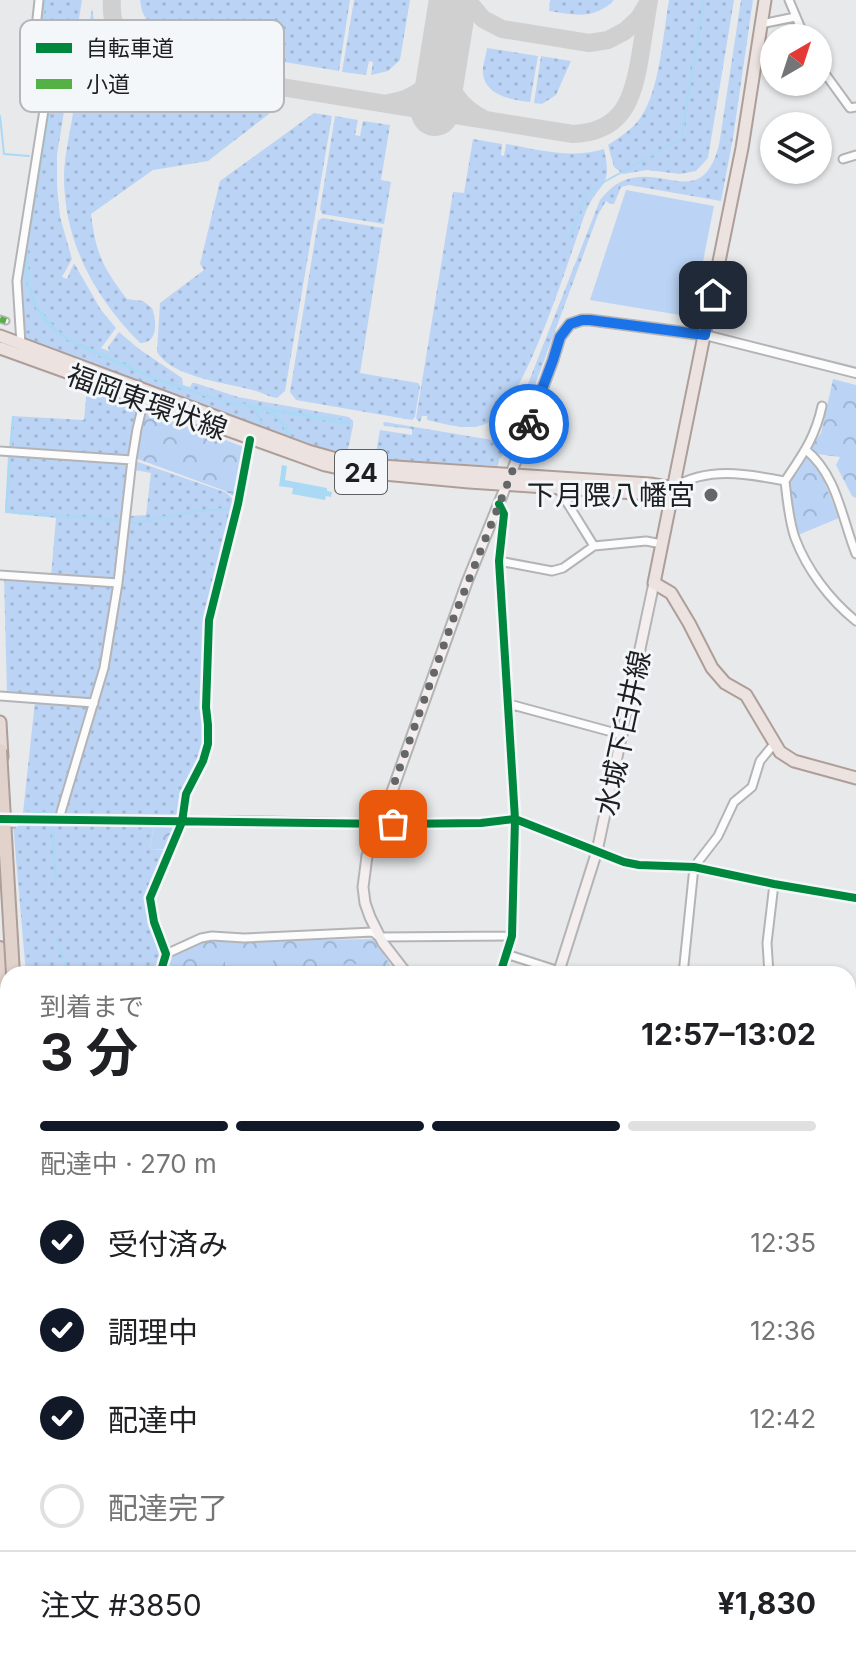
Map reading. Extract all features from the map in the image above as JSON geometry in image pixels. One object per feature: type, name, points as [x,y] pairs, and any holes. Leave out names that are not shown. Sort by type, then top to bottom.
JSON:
[{"type":"highway","points":[[0,722],[14,966]]},
{"type":"highway","points":[[0,750],[14,966]]},
{"type":"main road","points":[[761,24],[765,0]]},
{"type":"main road","points":[[760,31],[742,148],[654,583],[671,593],[712,668],[725,683],[746,695],[780,752],[794,761],[856,778]]},
{"type":"main road","points":[[401,966],[379,937],[365,903],[363,887],[367,856],[560,337],[570,324],[582,320],[705,335]]},
{"type":"main road","name":"24","points":[[0,336],[327,457],[353,463],[509,480],[650,484],[673,488]]},
{"type":"main road","name":"福岡東環状線","points":[[0,348],[250,440],[345,470],[509,480],[558,488],[650,494],[673,488]]},
{"type":"main road","name":"水城下臼井線","points":[[562,966],[597,851],[654,583]]},
{"type":"street","points":[[37,20],[39,0]]},
{"type":"street","points":[[789,0],[798,24]]},
{"type":"street","points":[[761,24],[795,17]]},
{"type":"street","points":[[832,83],[850,108],[856,107]]},
{"type":"street","points":[[21,344],[17,281],[44,112]]},
{"type":"street","points":[[843,159],[856,155]]},
{"type":"street","points":[[705,335],[856,373]]},
{"type":"street","points":[[61,820],[104,668],[118,583],[132,460],[145,399]]},
{"type":"street","points":[[822,406],[817,429],[785,481],[795,538],[814,574],[839,607],[856,621]]},
{"type":"street","points":[[162,966],[166,954],[154,922],[150,898],[182,822],[186,794],[208,744],[209,620],[238,504],[250,440]]},
{"type":"street","points":[[806,450],[816,458],[839,500],[856,554]]},
{"type":"street","points":[[0,451],[132,460]]},
{"type":"street","name":"福岡東環状線","points":[[673,488],[687,479],[733,472],[785,481]]},
{"type":"street","points":[[558,488],[594,546]]},
{"type":"street","points":[[499,504],[504,514],[499,561],[515,819],[512,936],[502,966]]},
{"type":"street","points":[[499,561],[552,571],[563,568],[594,546],[646,541],[662,544]]},
{"type":"street","points":[[0,575],[118,583]]},
{"type":"street","points":[[0,696],[94,703]]},
{"type":"street","points":[[509,704],[623,735]]},
{"type":"street","points":[[684,966],[694,867],[718,836],[734,802],[752,787],[760,761],[774,744]]},
{"type":"street","points":[[5,822],[469,823],[515,819],[624,862],[694,867],[856,898]]},
{"type":"street","points":[[768,966],[767,943],[774,884]]},
{"type":"street","points":[[166,954],[212,936],[244,938],[373,932],[379,937],[512,936]]},
{"type":"street","points":[[506,954],[540,966]]},
{"type":"green space","points":[[42,0],[82,0],[79,20],[40,20]]},
{"type":"green space","points":[[140,0],[350,0],[339,71],[284,62],[284,20],[146,20]]},
{"type":"green space","points":[[354,0],[410,0],[400,60],[388,71],[371,75],[373,62],[369,61],[366,75],[342,72]]},
{"type":"green space","points":[[550,0],[614,0],[599,11],[576,15],[549,11]]},
{"type":"green space","points":[[669,0],[734,0],[708,158],[696,171],[680,174],[647,170],[623,174],[614,167],[608,145],[641,117],[653,92]]},
{"type":"green space","points":[[741,0],[753,0],[721,201],[629,185],[621,187],[614,204],[606,201],[598,215],[515,439],[499,459],[498,466],[375,459],[380,430],[412,435],[412,429],[384,426],[385,422],[504,442],[506,436],[496,433],[524,394],[600,200],[625,180],[654,177],[692,181],[703,176],[712,165],[719,145]]},
{"type":"green space","points":[[487,48],[538,56],[530,102],[501,96],[489,87],[483,74]]},
{"type":"green space","points":[[541,56],[571,61],[556,95],[542,104],[534,103]]},
{"type":"green space","points":[[48,112],[64,112],[57,155],[57,187],[60,217],[72,259],[62,277],[67,279],[74,263],[101,310],[116,328],[101,348],[109,351],[108,347],[119,332],[182,378],[183,385],[190,387],[195,383],[238,397],[349,417],[353,426],[347,454],[269,430],[24,339],[19,275]]},
{"type":"green space","points":[[73,112],[272,112],[208,161],[153,170],[91,214],[98,250],[112,278],[127,299],[143,301],[152,308],[155,331],[146,342],[140,343],[123,325],[95,287],[84,266],[69,221],[65,198],[65,158]]},
{"type":"green space","points":[[314,113],[332,116],[285,391],[274,398],[176,368],[157,352],[160,303],[204,270],[200,264],[220,181]]},
{"type":"green space","points":[[335,116],[358,120],[355,135],[360,136],[363,121],[390,125],[381,180],[391,182],[384,224],[322,214],[320,209]]},
{"type":"green space","points":[[473,139],[502,144],[501,155],[504,156],[506,144],[567,153],[604,149],[607,171],[604,183],[586,211],[545,326],[517,388],[502,410],[488,423],[465,427],[427,420],[427,416],[422,416],[420,422],[416,418],[453,192],[464,193]]},
{"type":"green space","points":[[626,190],[714,206],[692,317],[590,300]]},
{"type":"green space","points":[[322,218],[383,228],[360,373],[418,383],[415,417],[412,420],[296,400],[290,392],[318,221]]},
{"type":"green space","points":[[833,379],[856,385],[856,498],[836,465],[840,457],[817,454],[810,448],[821,433]]},
{"type":"green space","points":[[87,387],[138,406],[128,458],[9,449],[12,416],[84,420]]},
{"type":"green space","points":[[145,409],[246,448],[238,496],[135,458],[138,431]]},
{"type":"green space","points":[[807,453],[815,459],[839,518],[798,535],[787,482]]},
{"type":"green space","points":[[8,455],[128,463],[114,580],[51,576],[56,518],[5,513]]},
{"type":"green space","points":[[135,461],[225,492],[237,502],[210,604],[206,744],[181,817],[66,816],[64,813],[107,668],[130,516],[146,515],[151,473],[135,470]]},
{"type":"green space","points":[[4,577],[115,586],[102,668],[93,698],[7,695]]},
{"type":"green space","points":[[35,701],[88,704],[90,707],[56,814],[23,813]]},
{"type":"green space","points":[[13,824],[154,825],[150,849],[169,850],[147,898],[151,923],[162,949],[159,966],[25,966]]},
{"type":"green space","points":[[154,826],[175,826],[168,849],[150,849]]},
{"type":"green space","points":[[374,939],[391,966],[164,966],[167,955],[202,942]]},
{"type":"green space","points":[[225,955],[273,956],[273,966],[225,966]]},
{"type":"green space","points":[[377,963],[380,966],[330,966]]},
{"type":"shaded area","points":[[42,0],[46,0],[44,20],[40,20]]},
{"type":"shaded area","points":[[46,112],[51,112],[28,247],[29,280],[38,307],[57,330],[72,340],[157,378],[223,400],[350,421],[350,425],[273,412],[292,436],[286,434],[282,425],[267,412],[258,409],[260,426],[254,409],[196,394],[86,350],[55,331],[42,318],[28,290],[24,260]]},
{"type":"shaded area","points":[[282,465],[287,466],[285,480],[327,488],[332,492],[331,497],[326,496],[325,500],[292,494],[293,488],[279,486]]},
{"type":"waterway","points":[[570,237],[586,194],[681,139],[704,0]]},
{"type":"waterway","points":[[0,116],[4,154],[29,156]]},
{"type":"waterway","points":[[11,448],[13,417]]},
{"type":"waterway","points":[[10,457],[6,511],[122,521]]},
{"type":"waterway","points":[[128,523],[189,512],[235,508]]},
{"type":"waterway","points":[[26,812],[55,813]]},
{"type":"waterway","points":[[52,827],[56,881]]},
{"type":"waterway","points":[[301,932],[366,929]]},
{"type":"waterway","points":[[172,947],[195,936],[212,933]]},
{"type":"waterway","points":[[363,937],[371,937]]},
{"type":"waterway","points":[[305,939],[332,938]]},
{"type":"waterway","points":[[56,939],[66,966]]},
{"type":"waterway","points":[[212,940],[291,940]]},
{"type":"taxiway","points":[[112,0],[113,20]]},
{"type":"taxiway","points":[[467,0],[483,19],[502,29],[589,43],[608,40],[625,31],[646,6]]},
{"type":"taxiway","points":[[284,87],[573,134],[590,132],[614,120],[629,99],[637,72],[649,0]]},
{"type":"taxiway","points":[[443,60],[455,94],[467,108],[482,118]]},
{"type":"taxiway","points":[[389,103],[407,98],[422,89],[434,77],[443,60]]},
{"type":"runway","points":[[435,112],[453,0]]},
{"type":"marked path","points":[[0,319],[6,321]]},
{"type":"cycle path","points":[[162,966],[166,954],[154,922],[150,898],[182,822],[186,794],[208,744],[209,620],[238,504],[250,440]]},
{"type":"cycle path","points":[[499,504],[504,514],[499,561],[515,819],[512,936],[503,966]]},
{"type":"cycle path","points":[[0,819],[393,824],[481,823],[515,819],[624,862],[694,867],[856,898]]},
{"type":"way so far","points":[[393,824],[380,823],[467,582],[529,424]]},
{"type":"place","name":"下月隈八幡宮","points":[[711,495]]},
{"type":"route","points":[[529,424],[560,337],[570,324],[590,320],[705,335],[713,295]]}]
